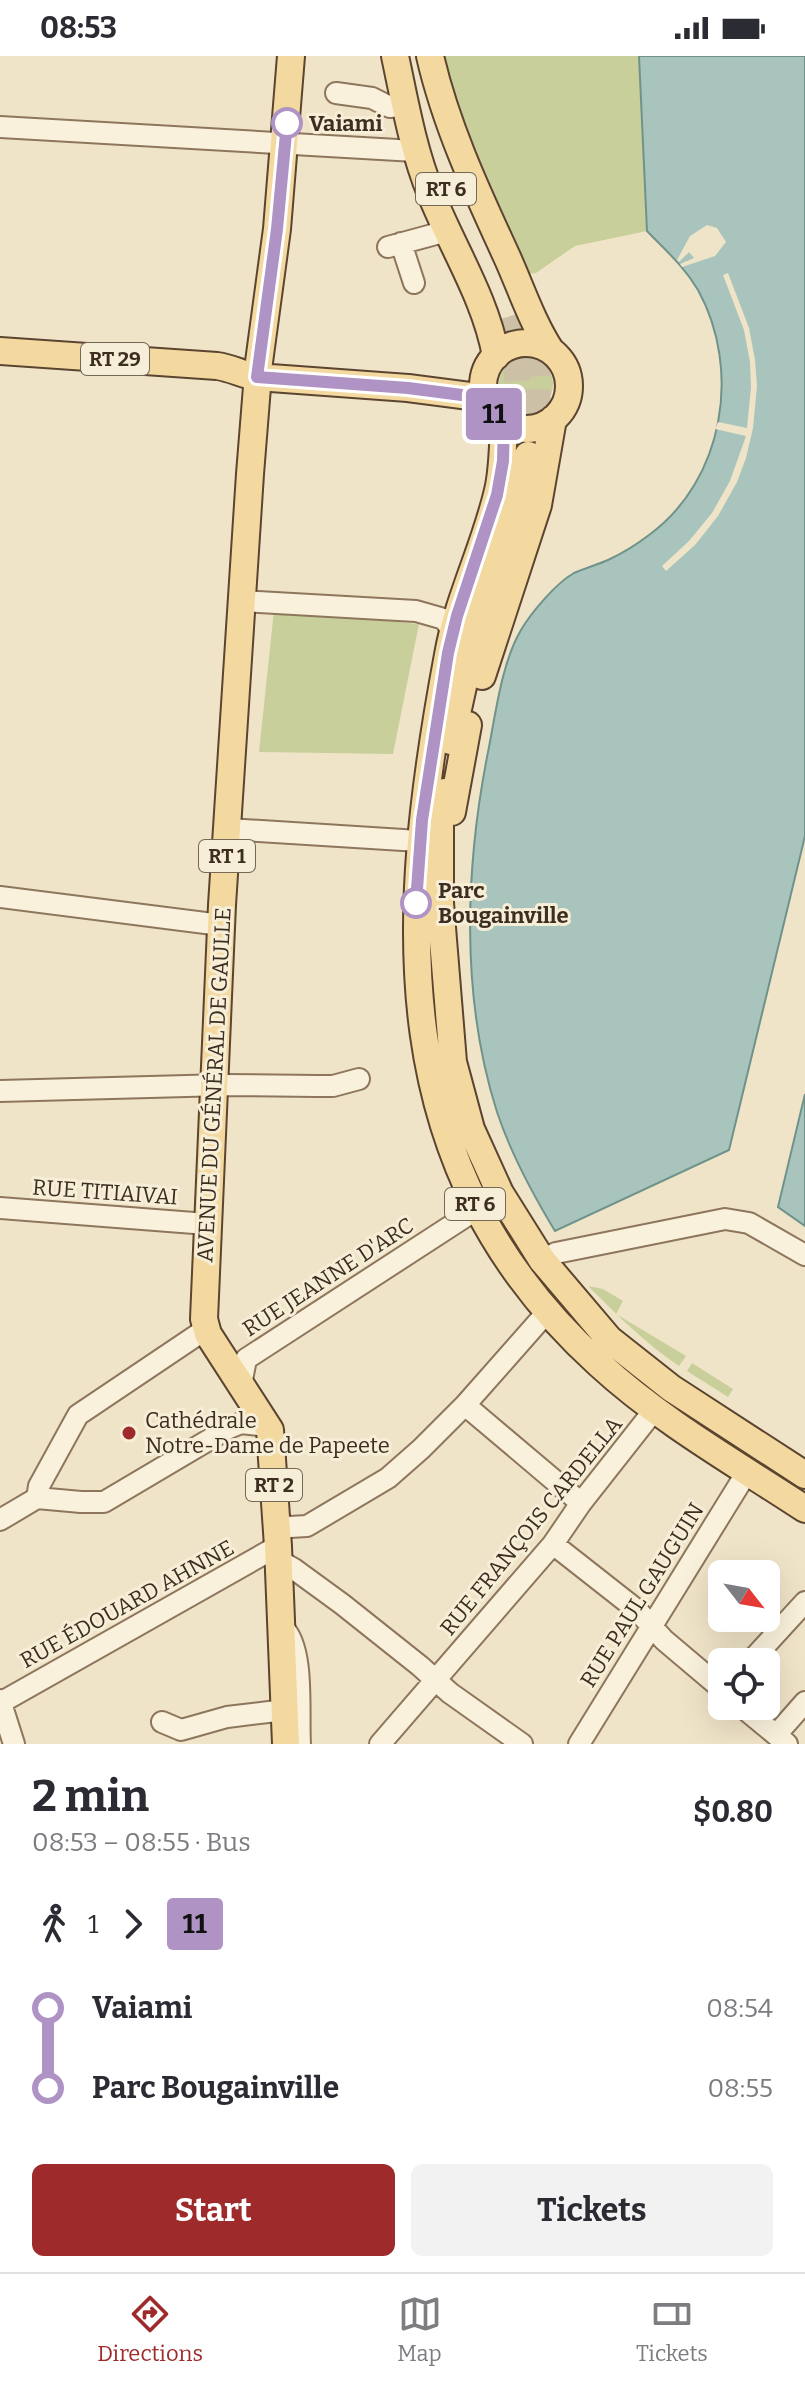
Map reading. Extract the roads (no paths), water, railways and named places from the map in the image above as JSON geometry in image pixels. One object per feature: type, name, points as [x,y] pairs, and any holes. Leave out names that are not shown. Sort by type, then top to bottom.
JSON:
[{"type":"main road","name":"RT 1","points":[[258,370],[277,229],[291,56]]},
{"type":"main road","points":[[396,56],[415,151],[488,325],[491,363]]},
{"type":"main road","name":"RT 6","points":[[396,56],[430,152],[479,267],[511,316],[440,130],[420,56]]},
{"type":"main road","points":[[430,56],[445,108],[472,180],[531,314],[551,351],[565,368],[569,385],[563,406],[553,419],[529,428],[516,428],[504,423],[490,410],[485,398],[483,382],[491,363],[506,348],[526,343],[551,351]]},
{"type":"main road","name":"RT 29","points":[[0,351],[231,367],[242,360],[258,370],[485,398]]},
{"type":"main road","name":"RT 29","points":[[258,370],[447,378],[491,363]]},
{"type":"main road","name":"AVENUE DU GÉNÉRAL DE GAULLE","points":[[228,1358],[204,1319],[221,925],[258,370]]},
{"type":"main road","points":[[440,903],[465,739],[538,505],[553,419]]},
{"type":"main road","points":[[431,759],[453,632],[497,495],[503,461],[504,423]]},
{"type":"main road","name":"RT 6","points":[[805,1475],[671,1388],[609,1339],[542,1260],[500,1193],[471,1129],[453,1062],[440,903],[440,820],[453,729],[478,630],[509,534],[521,454],[431,759],[419,841],[416,950],[419,1016],[425,1057],[440,1114],[457,1162],[491,1235],[548,1311],[598,1364],[655,1409],[805,1509]]},
{"type":"main road","name":"RT 2","points":[[228,1358],[268,1426],[272,1443],[286,1744]]},
{"type":"street","points":[[336,93],[372,98],[390,107],[405,105]]},
{"type":"street","points":[[0,127],[415,151]]},
{"type":"street","points":[[414,283],[394,245],[447,231]]},
{"type":"street","points":[[242,601],[416,611],[444,619],[453,632]]},
{"type":"street","points":[[228,829],[419,841]]},
{"type":"street","points":[[0,897],[221,925]]},
{"type":"street","points":[[0,1091],[213,1085],[333,1086],[359,1079]]},
{"type":"street","name":"RUE TITIAIVAI","points":[[0,1208],[207,1224]]},
{"type":"street","name":"RUE JEANNE D'ARC","points":[[37,1498],[39,1486],[78,1415],[228,1358],[477,1209]]},
{"type":"street","points":[[542,1260],[556,1253],[725,1219],[749,1223],[805,1255]]},
{"type":"street","points":[[522,1744],[294,1569],[278,1544],[290,1527],[307,1526],[388,1478],[465,1405],[548,1311]]},
{"type":"street","points":[[465,1405],[581,1503]]},
{"type":"street","name":"RUE FRANÇOIS CARDELLA","points":[[380,1744],[425,1690],[438,1682],[553,1544],[655,1409]]},
{"type":"street","points":[[0,1520],[37,1498],[104,1502],[229,1428],[246,1423],[268,1426]]},
{"type":"street","name":"RUE PAUL GAUGUIN","points":[[579,1744],[747,1472]]},
{"type":"street","name":"RUE ÉDOUARD AHNNE","points":[[0,1702],[278,1544]]},
{"type":"street","points":[[553,1544],[637,1610],[664,1640],[708,1677]]},
{"type":"street","points":[[765,1648],[801,1614]]},
{"type":"street","points":[[281,1626],[291,1635],[297,1659],[300,1744]]},
{"type":"street","points":[[0,1702],[14,1744]]},
{"type":"street","points":[[758,1720],[781,1739],[805,1702]]},
{"type":"street","points":[[162,1722],[181,1730],[227,1717],[285,1710]]},
{"type":"water","points":[[639,56],[805,56],[805,836],[729,1150],[555,1231],[509,1143],[485,1068],[472,977],[471,884],[481,792],[497,703],[514,643],[544,599],[567,578],[629,549],[674,512],[694,485],[709,454],[718,422],[722,388],[712,321],[693,281],[647,231]]},
{"type":"water","points":[[805,1094],[805,1226],[778,1207]]},
{"type":"tunnel","points":[[518,315],[533,349],[538,376],[536,416],[528,455]]},
{"type":"tunnel","points":[[504,318],[516,358],[518,388],[513,453]]},
{"type":"place","name":"Vaiami","points":[[287,123]]},
{"type":"place","name":"Parc Bougainville","points":[[416,903]]},
{"type":"place","name":"Cathédrale Notre-Dame de Papeete","points":[[129,1433]]}]
